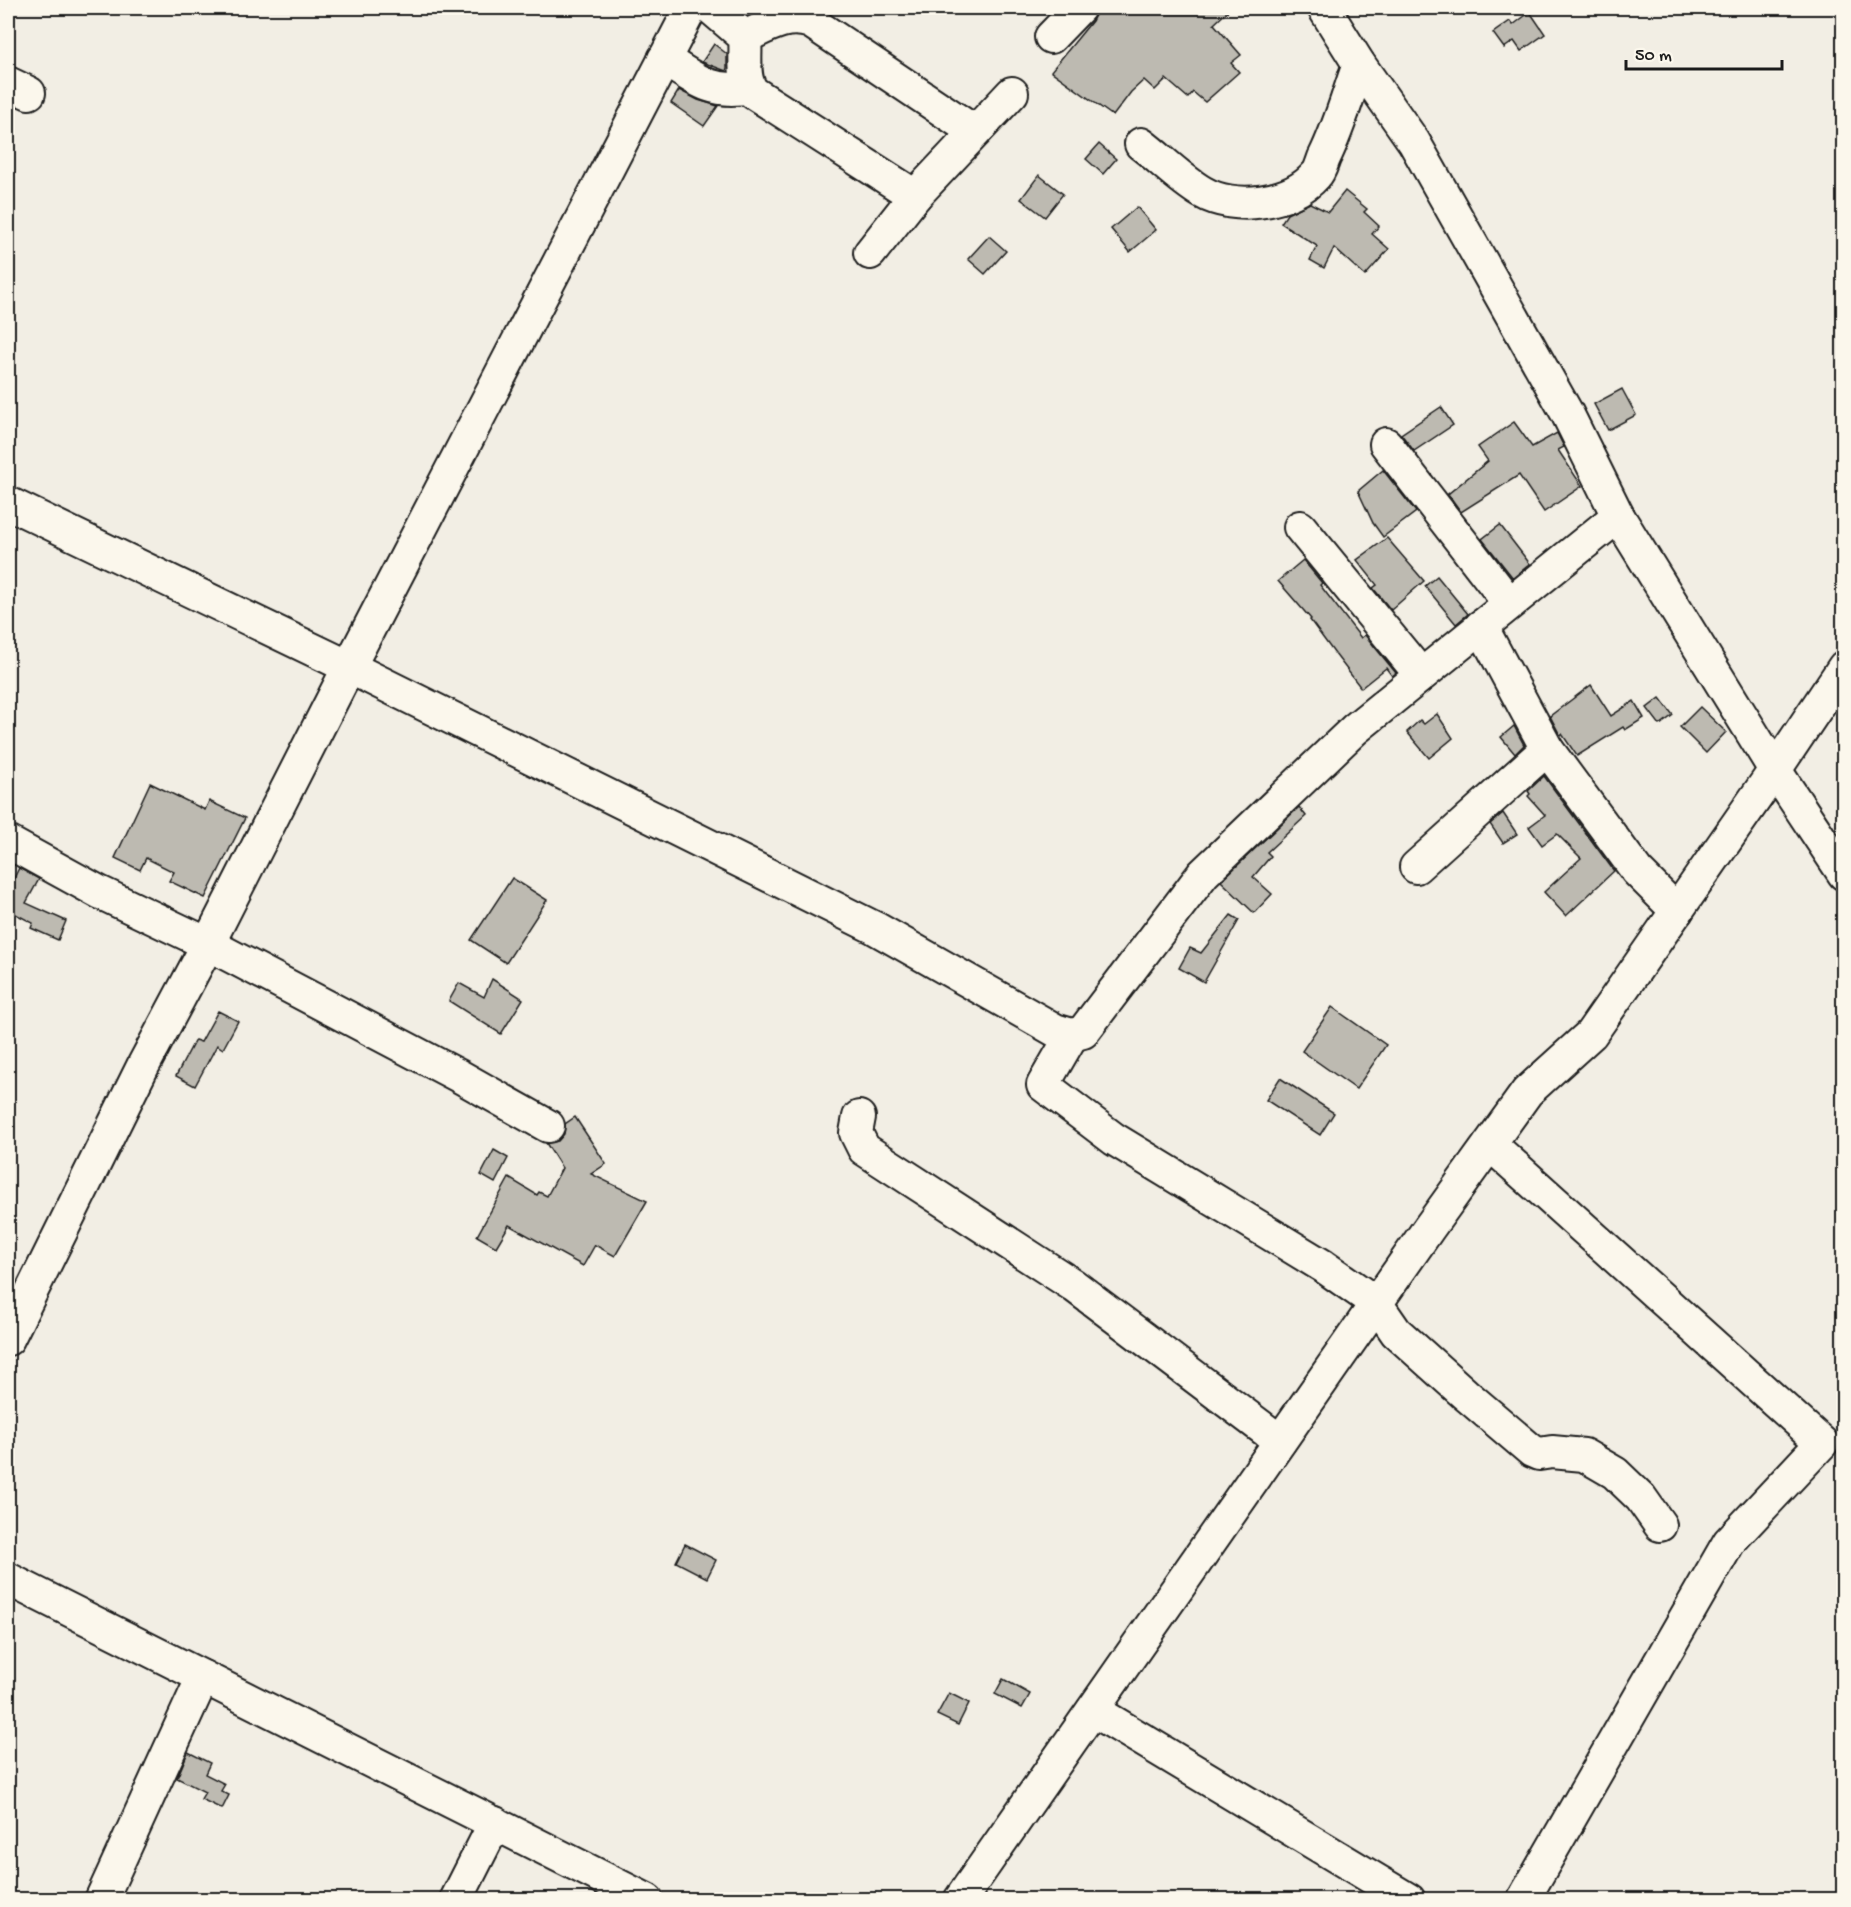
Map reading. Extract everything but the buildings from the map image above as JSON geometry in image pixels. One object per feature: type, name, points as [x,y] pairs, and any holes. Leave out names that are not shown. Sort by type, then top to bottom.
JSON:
[{"type":"street","points":[[8,1340],[143,1066],[691,8]]},
{"type":"street","points":[[711,8],[745,37],[749,87],[754,93],[915,196]]},
{"type":"street","points":[[1051,38],[1079,8]]},
{"type":"street","points":[[1324,8],[1359,64],[1414,142],[1472,242],[1567,412],[1618,516],[1775,770],[1844,874]]},
{"type":"street","points":[[745,37],[781,20],[798,17],[811,22],[975,132]]},
{"type":"street","points":[[664,59],[705,85],[733,91],[749,87]]},
{"type":"street","points":[[1141,144],[1202,192],[1220,200],[1245,202],[1274,200],[1294,191],[1317,174],[1329,148],[1359,64]]},
{"type":"street","points":[[870,253],[915,196],[1012,93]]},
{"type":"street","points":[[1386,444],[1509,603]]},
{"type":"street","points":[[8,503],[349,667],[875,928],[1055,1030],[1072,1035],[1083,1032],[1203,874],[1355,729],[1618,516]]},
{"type":"street","points":[[1300,527],[1421,675]]},
{"type":"street","points":[[1481,627],[1547,749],[1638,871],[1677,911]]},
{"type":"street","points":[[960,1899],[1376,1303],[1527,1092],[1591,1034],[1844,667]]},
{"type":"street","points":[[1416,867],[1547,749]]},
{"type":"street","points":[[8,842],[99,892],[208,944],[461,1077],[548,1126]]},
{"type":"street","points":[[1072,1035],[1043,1085],[1114,1139],[1323,1266],[1376,1303],[1396,1332],[1457,1388],[1532,1451],[1539,1454],[1552,1452],[1584,1455],[1615,1473],[1641,1497],[1660,1525]]},
{"type":"street","points":[[859,1117],[856,1133],[864,1149],[1073,1285],[1280,1441]]},
{"type":"street","points":[[1490,1144],[1821,1443],[1729,1542],[1523,1899]]},
{"type":"street","points":[[8,1579],[647,1899]]},
{"type":"street","points":[[101,1899],[203,1677]]},
{"type":"street","points":[[1093,1710],[1409,1899]]},
{"type":"street","points":[[456,1899],[495,1823]]}]
